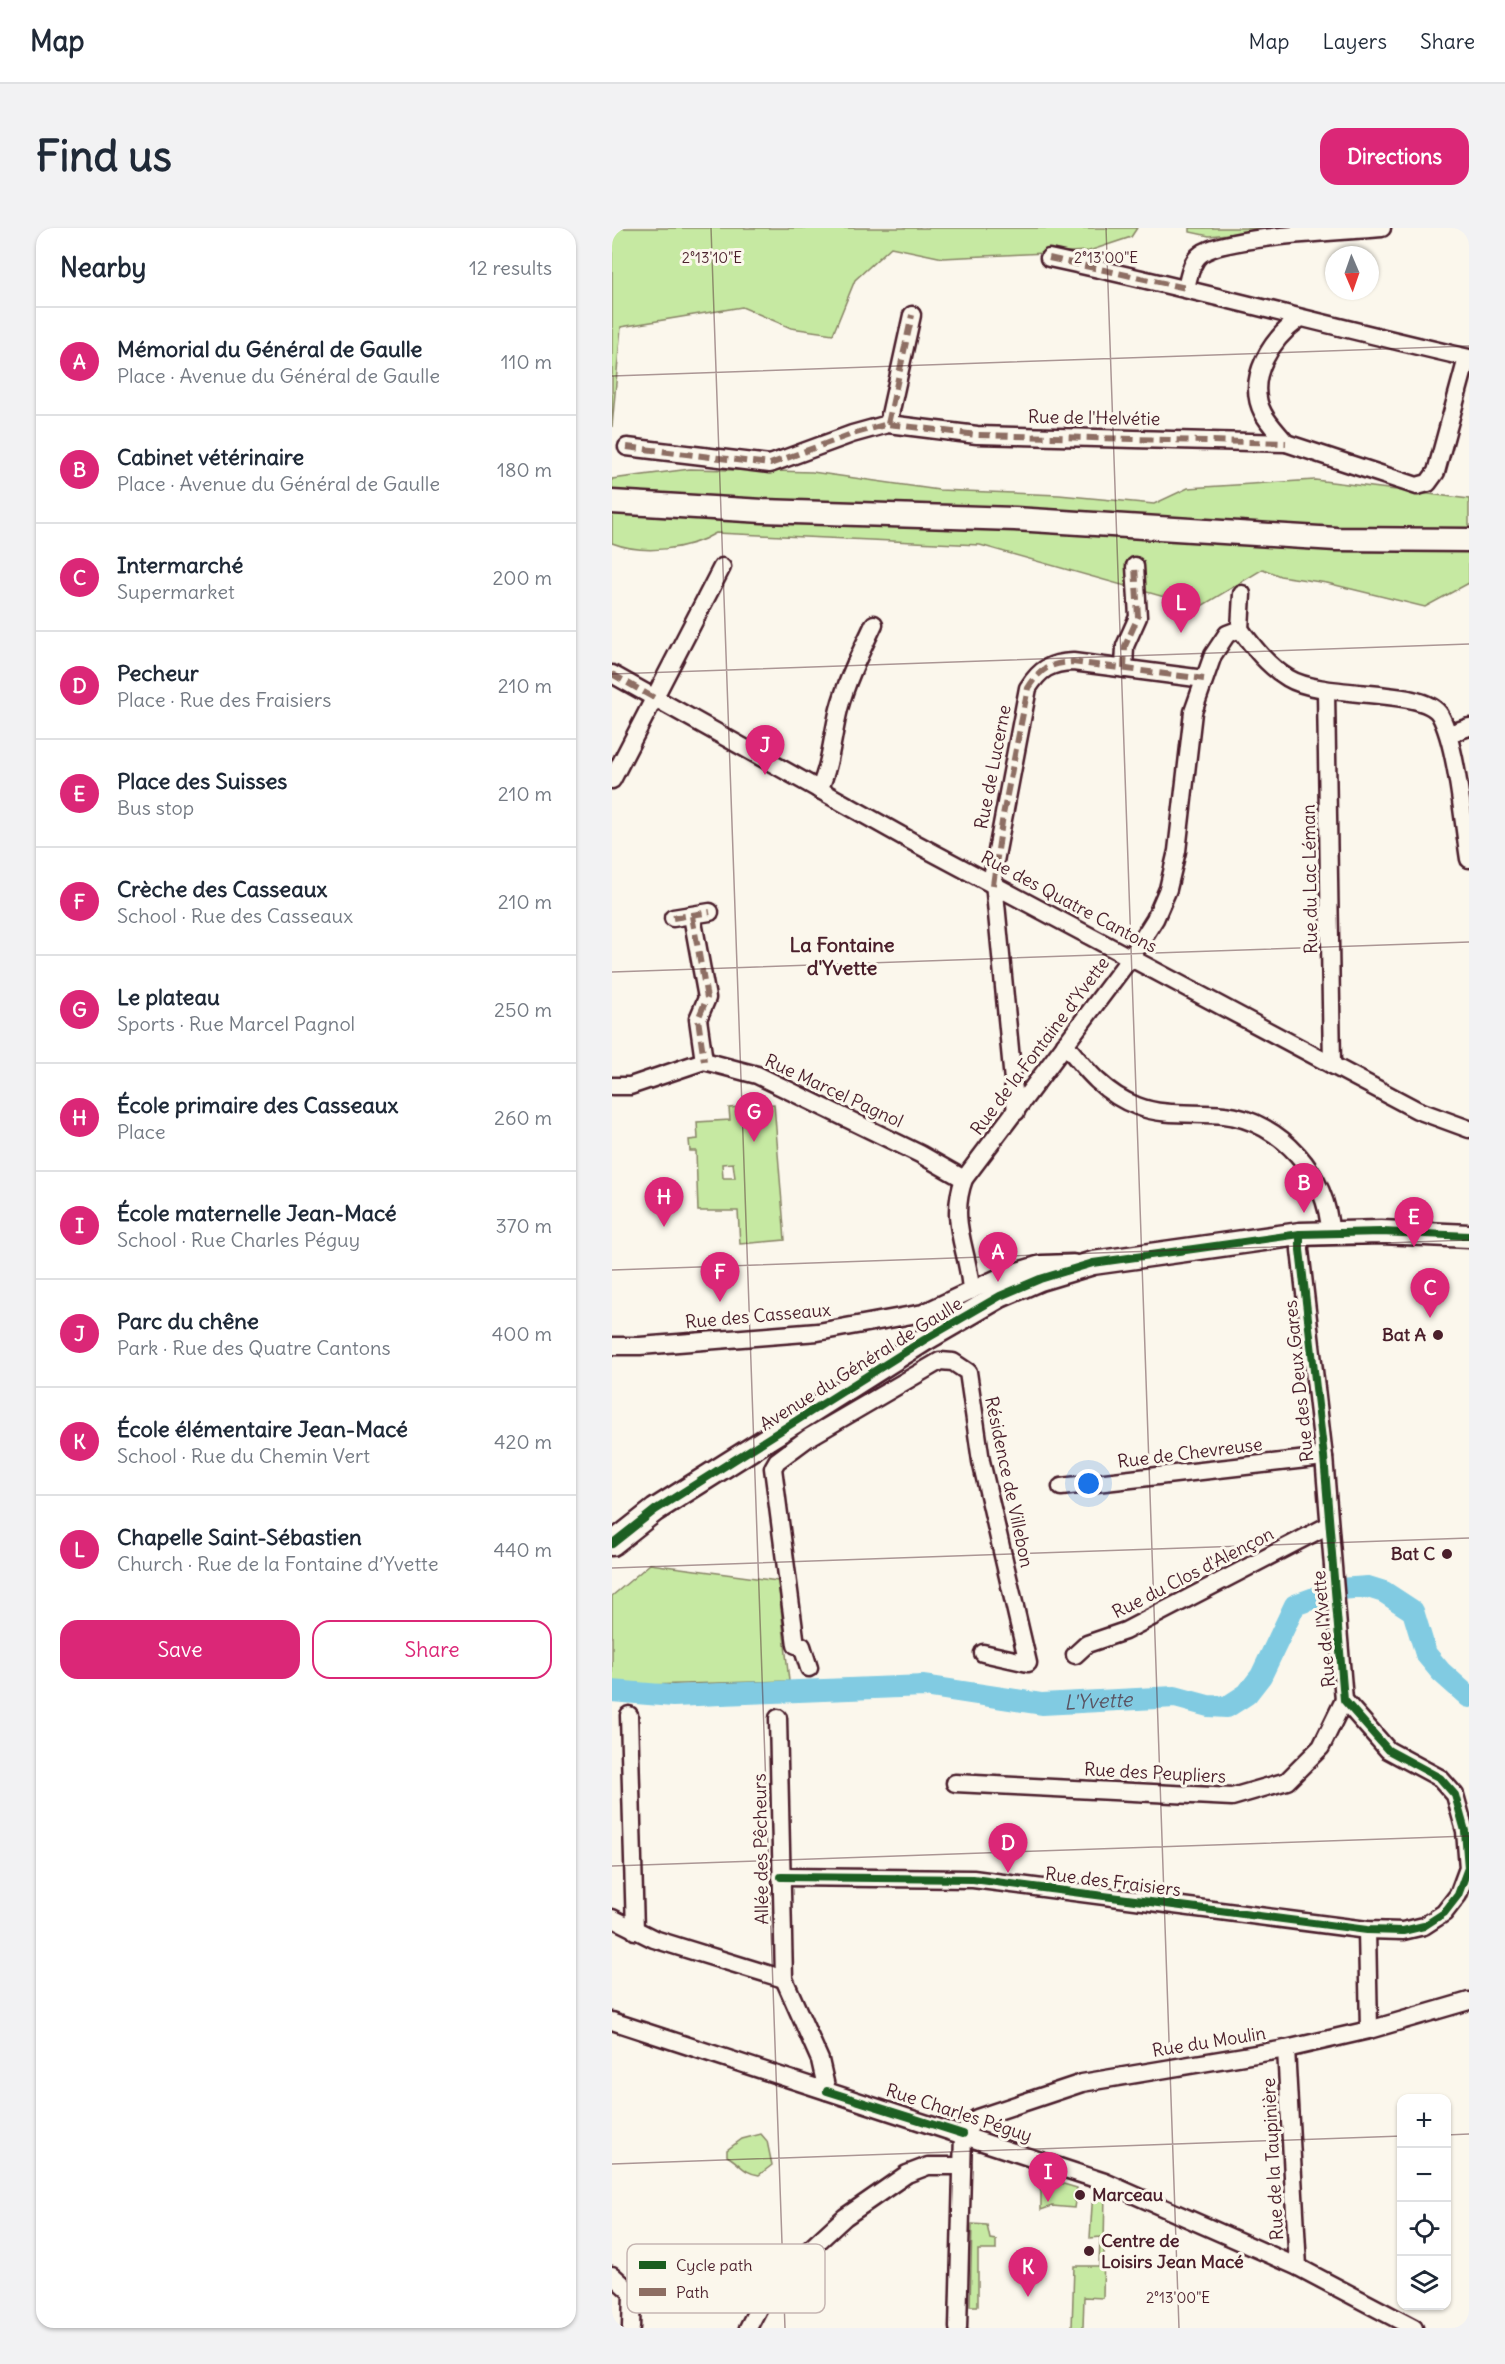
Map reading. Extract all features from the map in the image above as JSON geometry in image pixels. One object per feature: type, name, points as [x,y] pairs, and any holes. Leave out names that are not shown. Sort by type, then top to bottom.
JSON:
[{"type":"main road","points":[[612,502],[763,512],[1015,519],[1325,538],[1469,540]]},
{"type":"main road","name":"Avenue du Général de Gaulle","points":[[612,1544],[655,1510],[803,1430],[924,1340],[943,1317],[1049,1276],[1093,1263],[1183,1248],[1300,1234],[1330,1232],[1469,1236]]},
{"type":"street","points":[[1186,288],[1191,269],[1200,255],[1227,243],[1382,228]]},
{"type":"street","points":[[1049,258],[1186,288],[1299,319],[1468,358]]},
{"type":"street","points":[[888,424],[912,315]]},
{"type":"street","points":[[1286,443],[1262,412],[1256,388],[1263,362],[1281,333],[1299,319]]},
{"type":"street","name":"Rue de l'Helvétie","points":[[627,447],[770,464],[852,434],[888,424],[977,435],[1286,443],[1417,486],[1428,483],[1436,472],[1468,358]]},
{"type":"street","points":[[1124,669],[1125,646],[1138,617],[1136,566]]},
{"type":"street","points":[[612,780],[656,699],[722,567]]},
{"type":"street","points":[[1242,594],[1240,629],[1260,656],[1289,679],[1326,692],[1417,699],[1439,713],[1449,734],[1469,859]]},
{"type":"street","points":[[819,790],[832,753],[848,679],[874,624]]},
{"type":"street","name":"Rue de la Fontaine d’Yvette","points":[[971,1291],[970,1276],[959,1230],[959,1203],[964,1179],[1131,957],[1155,919],[1168,890],[1177,851],[1193,712],[1213,655],[1227,634],[1240,629]]},
{"type":"street","name":"Rue de Lucerne","points":[[1016,1112],[993,885],[1001,826],[1028,688],[1038,672],[1053,662],[1072,662],[1204,680]]},
{"type":"street","name":"Rue des Quatre Cantons","points":[[612,674],[993,885],[1332,1065],[1417,1110],[1469,1129]]},
{"type":"street","name":"Rue du Lac Léman","points":[[1326,692],[1332,1065]]},
{"type":"street","points":[[1449,734],[1469,727]]},
{"type":"street","points":[[673,918],[710,912]]},
{"type":"street","points":[[612,1086],[630,1086],[704,1061],[698,1019],[706,999],[692,916]]},
{"type":"street","points":[[1065,1044],[1091,1076],[1113,1094],[1136,1106],[1172,1114],[1227,1116],[1256,1125],[1275,1135],[1289,1146],[1316,1179],[1325,1197],[1330,1232]]},
{"type":"street","name":"Rue Marcel Pagnol","points":[[704,1061],[758,1075],[920,1154],[964,1179]]},
{"type":"street","name":"Rue des Deux Gares","points":[[1300,1234],[1329,1525]]},
{"type":"street","name":"Rue des Casseaux","points":[[612,1346],[640,1346],[818,1332],[908,1316],[943,1317],[971,1291],[1000,1277],[1041,1264],[1093,1263]]},
{"type":"street","points":[[908,1316],[924,1340]]},
{"type":"street","name":"Résidence de Villebon","points":[[809,1668],[802,1646],[796,1645],[773,1468],[803,1430],[940,1361],[953,1362],[968,1372],[981,1461],[1028,1663],[983,1653]]},
{"type":"street","name":"Rue de Chevreuse","points":[[1061,1487],[1324,1457]]},
{"type":"street","name":"Rue de l'Yvette","points":[[1329,1525],[1344,1700],[1388,1750],[1440,1778],[1455,1795],[1465,1831],[1467,1868],[1458,1895],[1444,1913],[1424,1926],[1403,1931],[1367,1930]]},
{"type":"street","name":"Rue du Clos d'Alençon","points":[[1075,1654],[1087,1644],[1125,1631],[1329,1525]]},
{"type":"street","name":"Rue des Peupliers","points":[[955,1783],[1232,1797],[1287,1781],[1321,1747],[1344,1700]]},
{"type":"street","points":[[629,1715],[635,1931]]},
{"type":"street","name":"Allée des Pêcheurs","points":[[777,1718],[783,1979]]},
{"type":"street","name":"Rue des Fraisiers","points":[[781,1877],[973,1879],[1367,1930]]},
{"type":"street","points":[[612,1918],[635,1931],[783,1979],[820,2060],[827,2091]]},
{"type":"street","points":[[1367,1930],[1369,2030]]},
{"type":"street","name":"Rue du Moulin","points":[[963,2134],[977,2118],[1082,2083],[1286,2049],[1369,2030],[1469,2001]]},
{"type":"street","name":"Rue Charles Péguy","points":[[612,2020],[1105,2182],[1298,2267],[1414,2328]]},
{"type":"street","name":"Rue de la Taupinière","points":[[1286,2049],[1298,2267]]},
{"type":"street","points":[[958,2328],[963,2134]]},
{"type":"street","points":[[816,2244],[845,2217],[907,2174],[928,2166],[962,2166]]},
{"type":"street","points":[[612,2275],[627,2288]]},
{"type":"street","points":[[631,2313],[631,2328]]},
{"type":"street","points":[[748,2328],[756,2313]]},
{"type":"green space","points":[[612,228],[1137,228],[1131,237],[1089,251],[943,258],[891,247],[855,280],[833,334],[791,328],[742,307],[621,327],[612,427]]},
{"type":"green space","points":[[1190,228],[1287,228],[1209,236],[1190,232]]},
{"type":"green space","points":[[690,469],[812,472],[939,490],[1059,495],[1154,504],[1188,488],[1315,480],[1469,499],[1469,583],[1425,607],[1327,583],[1280,576],[1263,569],[1200,607],[980,545],[716,533],[705,539],[665,549],[637,549],[612,543],[612,479]]},
{"type":"green space","points":[[774,1104],[785,1240],[740,1244],[738,1211],[698,1211],[696,1151],[690,1151],[689,1140],[698,1139],[697,1122],[730,1120],[729,1108]],"holes":[[[733,1163],[735,1178],[723,1178],[722,1164]]]},
{"type":"green space","points":[[650,1564],[778,1581],[789,1681],[612,1686],[612,1596]]},
{"type":"green space","points":[[761,2134],[767,2141],[772,2165],[759,2175],[745,2170],[727,2156],[727,2150],[742,2139]]},
{"type":"green space","points":[[1040,2177],[1077,2188],[1074,2208],[1052,2206],[1041,2210],[1041,2192],[1037,2184]]},
{"type":"green space","points":[[1093,2190],[1105,2192],[1103,2298],[1084,2297],[1083,2328],[1072,2328],[1074,2266],[1099,2266],[1100,2237],[1090,2238]]},
{"type":"green space","points":[[972,2224],[987,2225],[990,2239],[996,2240],[996,2250],[978,2250],[978,2306],[970,2306]]},
{"type":"waterway","name":"L'Yvette","points":[[612,1691],[673,1696],[924,1686],[1042,1704],[1175,1697],[1208,1706],[1227,1707],[1247,1694],[1261,1676],[1295,1605],[1339,1589],[1368,1587],[1384,1592],[1413,1611],[1426,1654],[1441,1672],[1469,1697]]},
{"type":"marked path","points":[[1049,258],[1186,288]]},
{"type":"marked path","points":[[888,424],[912,315]]},
{"type":"marked path","points":[[627,447],[770,464],[852,434],[888,424],[977,435],[1286,443]]},
{"type":"marked path","points":[[1124,669],[1125,646],[1138,617],[1135,566]]},
{"type":"marked path","points":[[993,885],[1003,815],[1028,688],[1041,672],[1058,664],[1073,662],[1204,679]]},
{"type":"marked path","points":[[612,674],[656,699]]},
{"type":"marked path","points":[[673,918],[710,912]]},
{"type":"marked path","points":[[692,916],[707,998],[698,1019],[704,1061]]},
{"type":"cycle path","points":[[612,1544],[655,1510],[924,1340],[1000,1296],[1040,1279],[1093,1263],[1300,1234],[1381,1232],[1469,1236]]},
{"type":"cycle path","points":[[781,1877],[973,1879],[1367,1930],[1403,1931],[1424,1926],[1444,1913],[1458,1895],[1468,1868],[1465,1831],[1455,1795],[1440,1778],[1388,1750],[1344,1700],[1324,1457],[1300,1234]]},
{"type":"cycle path","points":[[827,2091],[963,2134]]},
{"type":"place","name":"Chapelle Saint-Sébastien","points":[[1181,633]]},
{"type":"place","name":"Parc du chêne","points":[[765,775]]},
{"type":"place","name":"Le plateau","points":[[754,1142]]},
{"type":"place","name":"Cabinet vétérinaire","points":[[1304,1213]]},
{"type":"place","name":"École primaire des Casseaux","points":[[664,1227]]},
{"type":"place","name":"Place des Suisses","points":[[1414,1247]]},
{"type":"place","name":"Mémorial du Général de Gaulle","points":[[998,1282]]},
{"type":"place","name":"Crèche des Casseaux","points":[[720,1302]]},
{"type":"place","name":"Intermarché","points":[[1430,1318]]},
{"type":"place","name":"Bat A","points":[[1438,1335]]},
{"type":"place","name":"Bat C","points":[[1447,1554]]},
{"type":"place","name":"Pecheur","points":[[1008,1873]]},
{"type":"place","name":"Marceau","points":[[1080,2195]]},
{"type":"place","name":"École maternelle Jean-Macé","points":[[1048,2202]]},
{"type":"place","name":"Centre de Loisirs Jean Macé","points":[[1089,2251]]},
{"type":"place","name":"École élémentaire Jean-Macé","points":[[1028,2297]]},
{"type":"district","name":"La Fontaine d'Yvette","points":[[842,956]]}]
